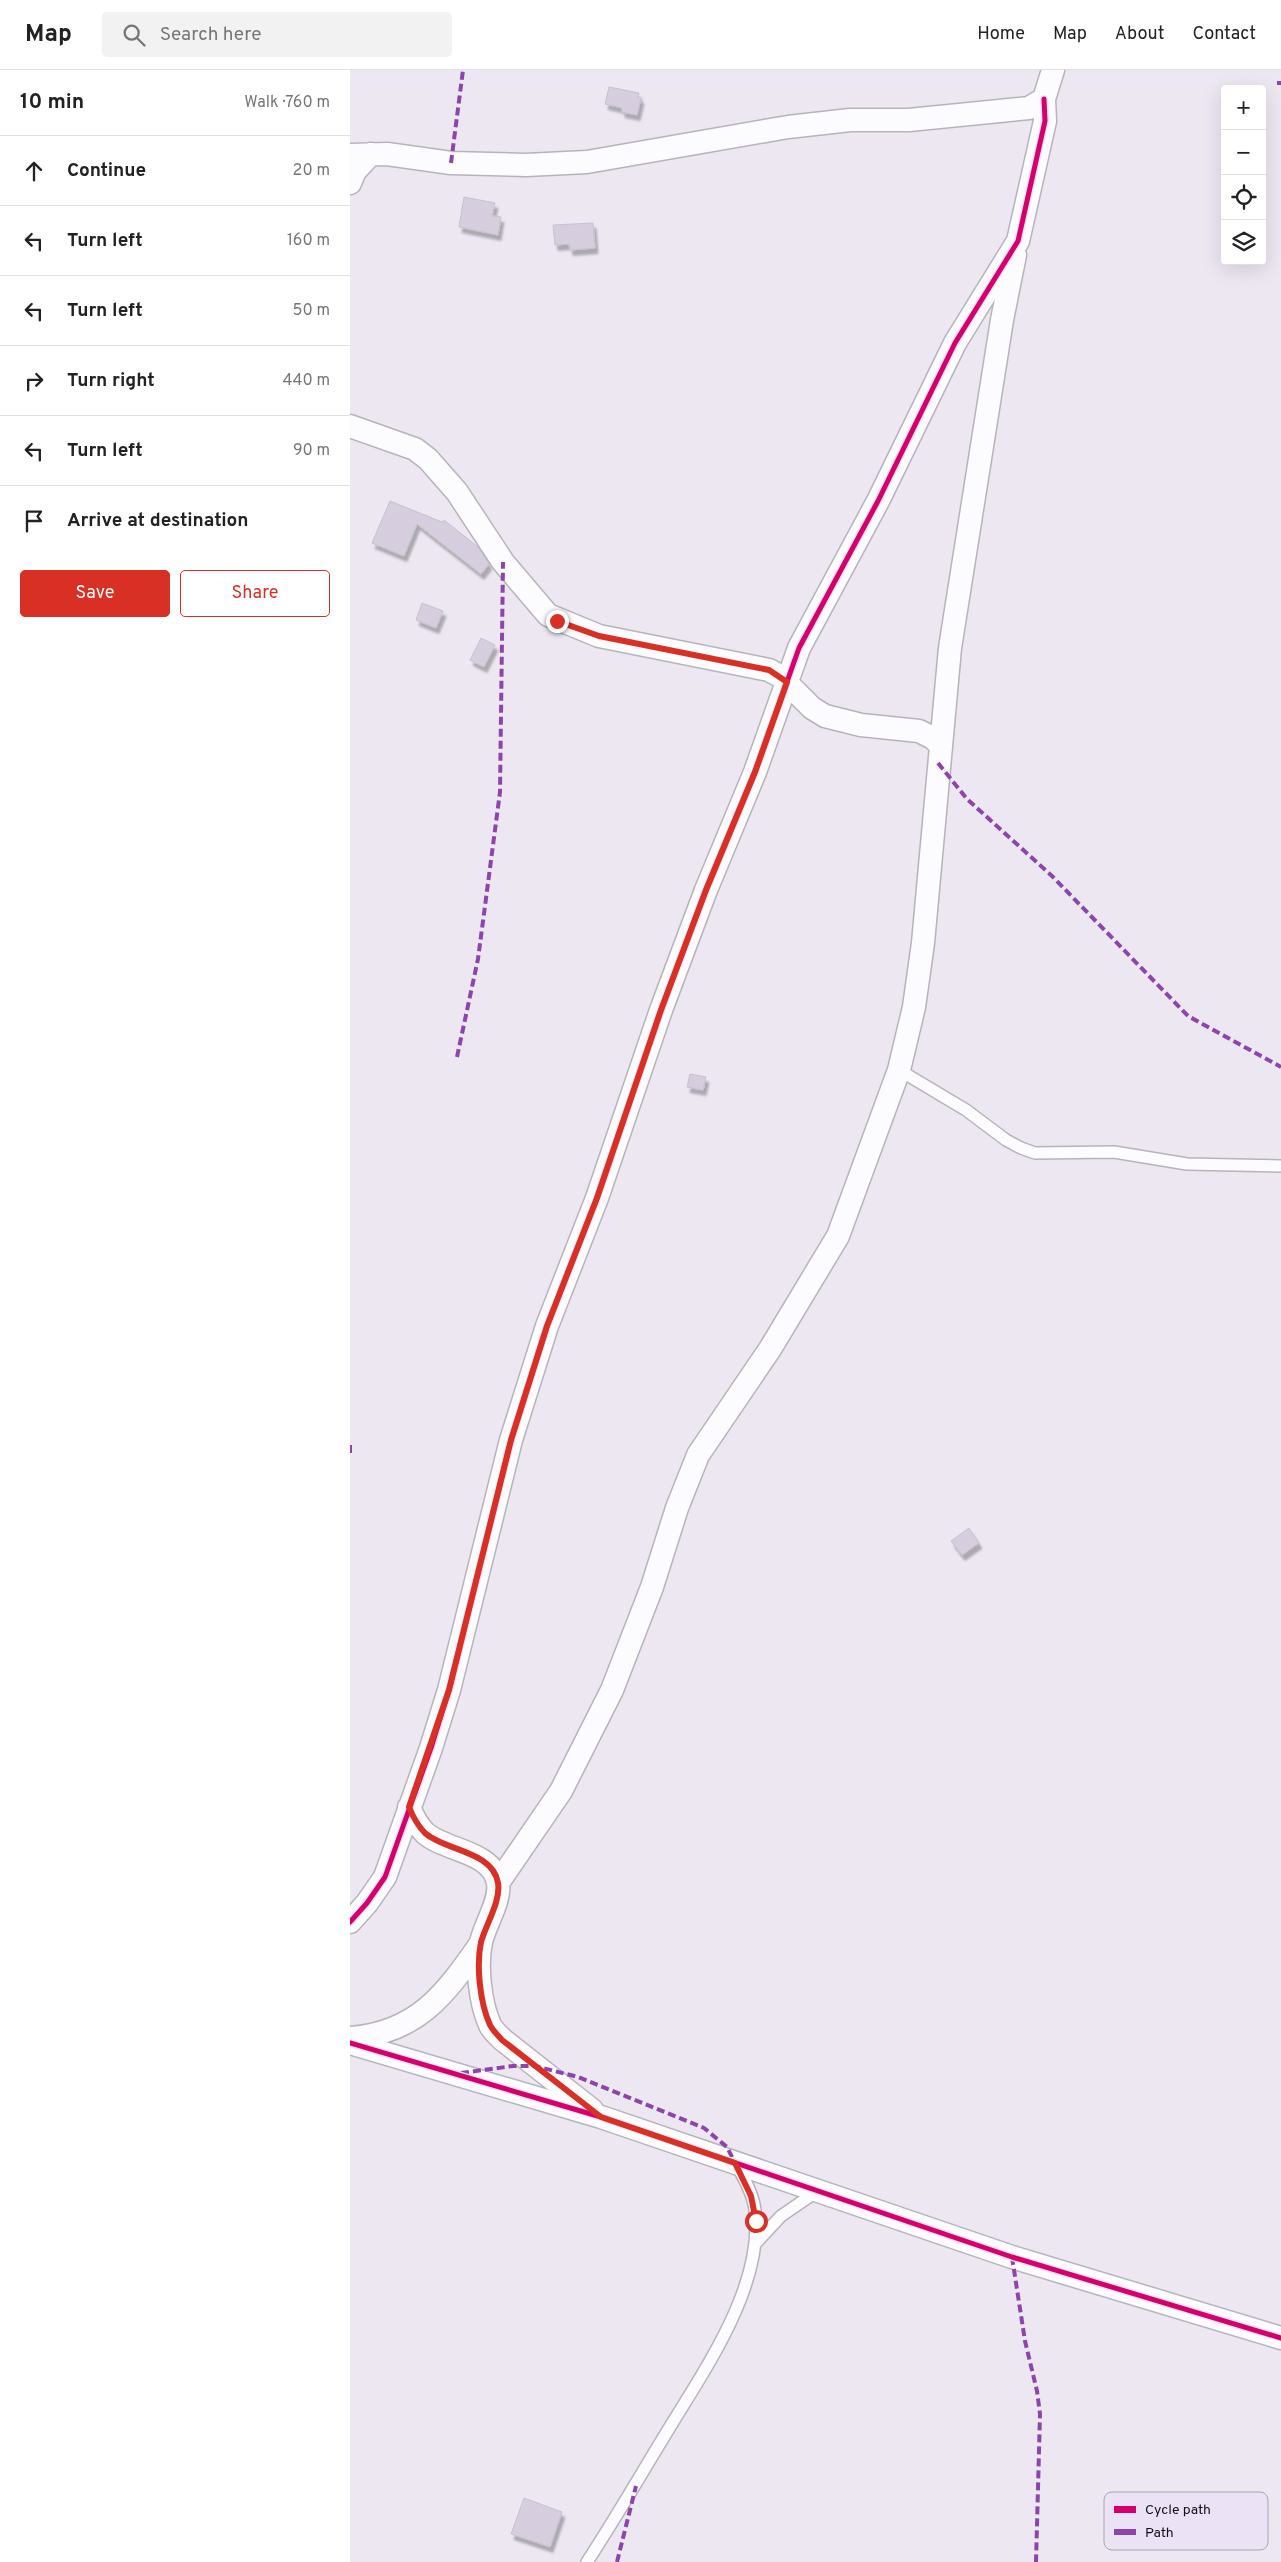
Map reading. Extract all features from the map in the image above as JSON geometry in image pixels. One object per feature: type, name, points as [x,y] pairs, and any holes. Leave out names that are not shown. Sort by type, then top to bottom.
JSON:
[{"type":"street","points":[[350,2038],[368,2037],[398,2028],[422,2014],[451,1986],[481,1943],[496,1897],[498,1883],[562,1791],[612,1690],[652,1587],[677,1508],[698,1455],[770,1349],[838,1236],[898,1070],[914,1007],[923,943],[950,648],[1002,320],[1044,121],[1044,99],[1053,70]]},
{"type":"street","points":[[350,183],[356,171],[360,155],[387,154],[451,162],[498,164],[587,162],[788,127],[850,120],[909,120],[1029,108],[1044,99]]},
{"type":"street","points":[[350,1922],[367,1903],[385,1877],[449,1690],[511,1440],[547,1326],[597,1198],[664,1000],[706,890],[755,772],[799,648],[878,501],[955,343],[1018,240]]},
{"type":"street","points":[[350,426],[414,449],[428,458],[457,492],[503,562],[553,618],[599,636],[769,670],[787,682],[812,708],[826,716],[861,725],[919,731],[934,738],[940,745]]},
{"type":"street","points":[[409,1807],[416,1823],[426,1834],[438,1842],[485,1862],[493,1872],[498,1883]]},
{"type":"street","points":[[481,1943],[482,1991],[485,2011],[491,2027],[502,2040],[601,2117]]},
{"type":"street","points":[[350,2043],[601,2117],[816,2192],[1012,2257],[1281,2338]]},
{"type":"lane","points":[[898,1070],[966,1110],[1006,1140],[1036,1153],[1114,1152],[1188,1164],[1281,1166]]},
{"type":"lane","points":[[587,2562],[636,2486],[720,2344],[737,2307],[755,2244],[755,2208],[735,2163]]},
{"type":"lane","points":[[755,2244],[781,2216],[816,2192]]},
{"type":"building","points":[[609,87],[639,93],[638,97],[641,98],[637,115],[622,112],[622,108],[605,104]]},
{"type":"building","points":[[464,197],[495,203],[492,216],[501,217],[498,235],[459,227]]},
{"type":"building","points":[[593,223],[595,248],[570,250],[569,244],[555,245],[553,225]]},
{"type":"building","points":[[390,501],[442,522],[444,520],[478,547],[489,564],[481,574],[417,524],[404,556],[372,543]]},
{"type":"building","points":[[422,603],[443,611],[436,628],[416,620]]},
{"type":"building","points":[[481,638],[495,645],[484,667],[470,660]]},
{"type":"building","points":[[690,1074],[706,1077],[703,1090],[687,1087]]},
{"type":"building","points":[[969,1528],[979,1543],[962,1555],[951,1541]]},
{"type":"building","points":[[524,2498],[562,2512],[550,2547],[511,2534]]},
{"type":"marked path","points":[[451,163],[463,70]]},
{"type":"marked path","points":[[457,1057],[478,959],[500,792],[503,562]]},
{"type":"marked path","points":[[938,763],[967,799],[1052,876],[1188,1016],[1281,1067]]},
{"type":"marked path","points":[[350,1445],[350,1457]]},
{"type":"marked path","points":[[461,2073],[513,2066],[535,2066],[578,2077],[704,2128],[727,2147],[735,2163]]},
{"type":"marked path","points":[[1012,2257],[1025,2341],[1037,2391],[1040,2414],[1036,2562]]},
{"type":"marked path","points":[[617,2562],[636,2486]]},
{"type":"cycle path","points":[[350,1922],[367,1903],[385,1877],[431,1748],[449,1690],[511,1440],[547,1326],[597,1198],[661,1010],[706,890],[755,772],[799,648],[878,501],[955,343],[1018,241],[1045,121],[1044,99]]},
{"type":"cycle path","points":[[350,2043],[601,2117],[1012,2257],[1281,2338]]},
{"type":"route","points":[[557,621],[599,636],[633,644],[769,670],[787,682],[755,772],[706,890],[661,1010],[597,1198],[547,1326],[511,1440],[449,1690],[431,1748],[409,1807],[416,1823],[426,1834],[438,1842],[485,1862],[493,1872],[498,1883],[496,1897],[481,1943],[482,1991],[485,2011],[491,2027],[502,2040],[601,2117],[735,2163],[751,2196],[755,2208],[756,2221]]}]
